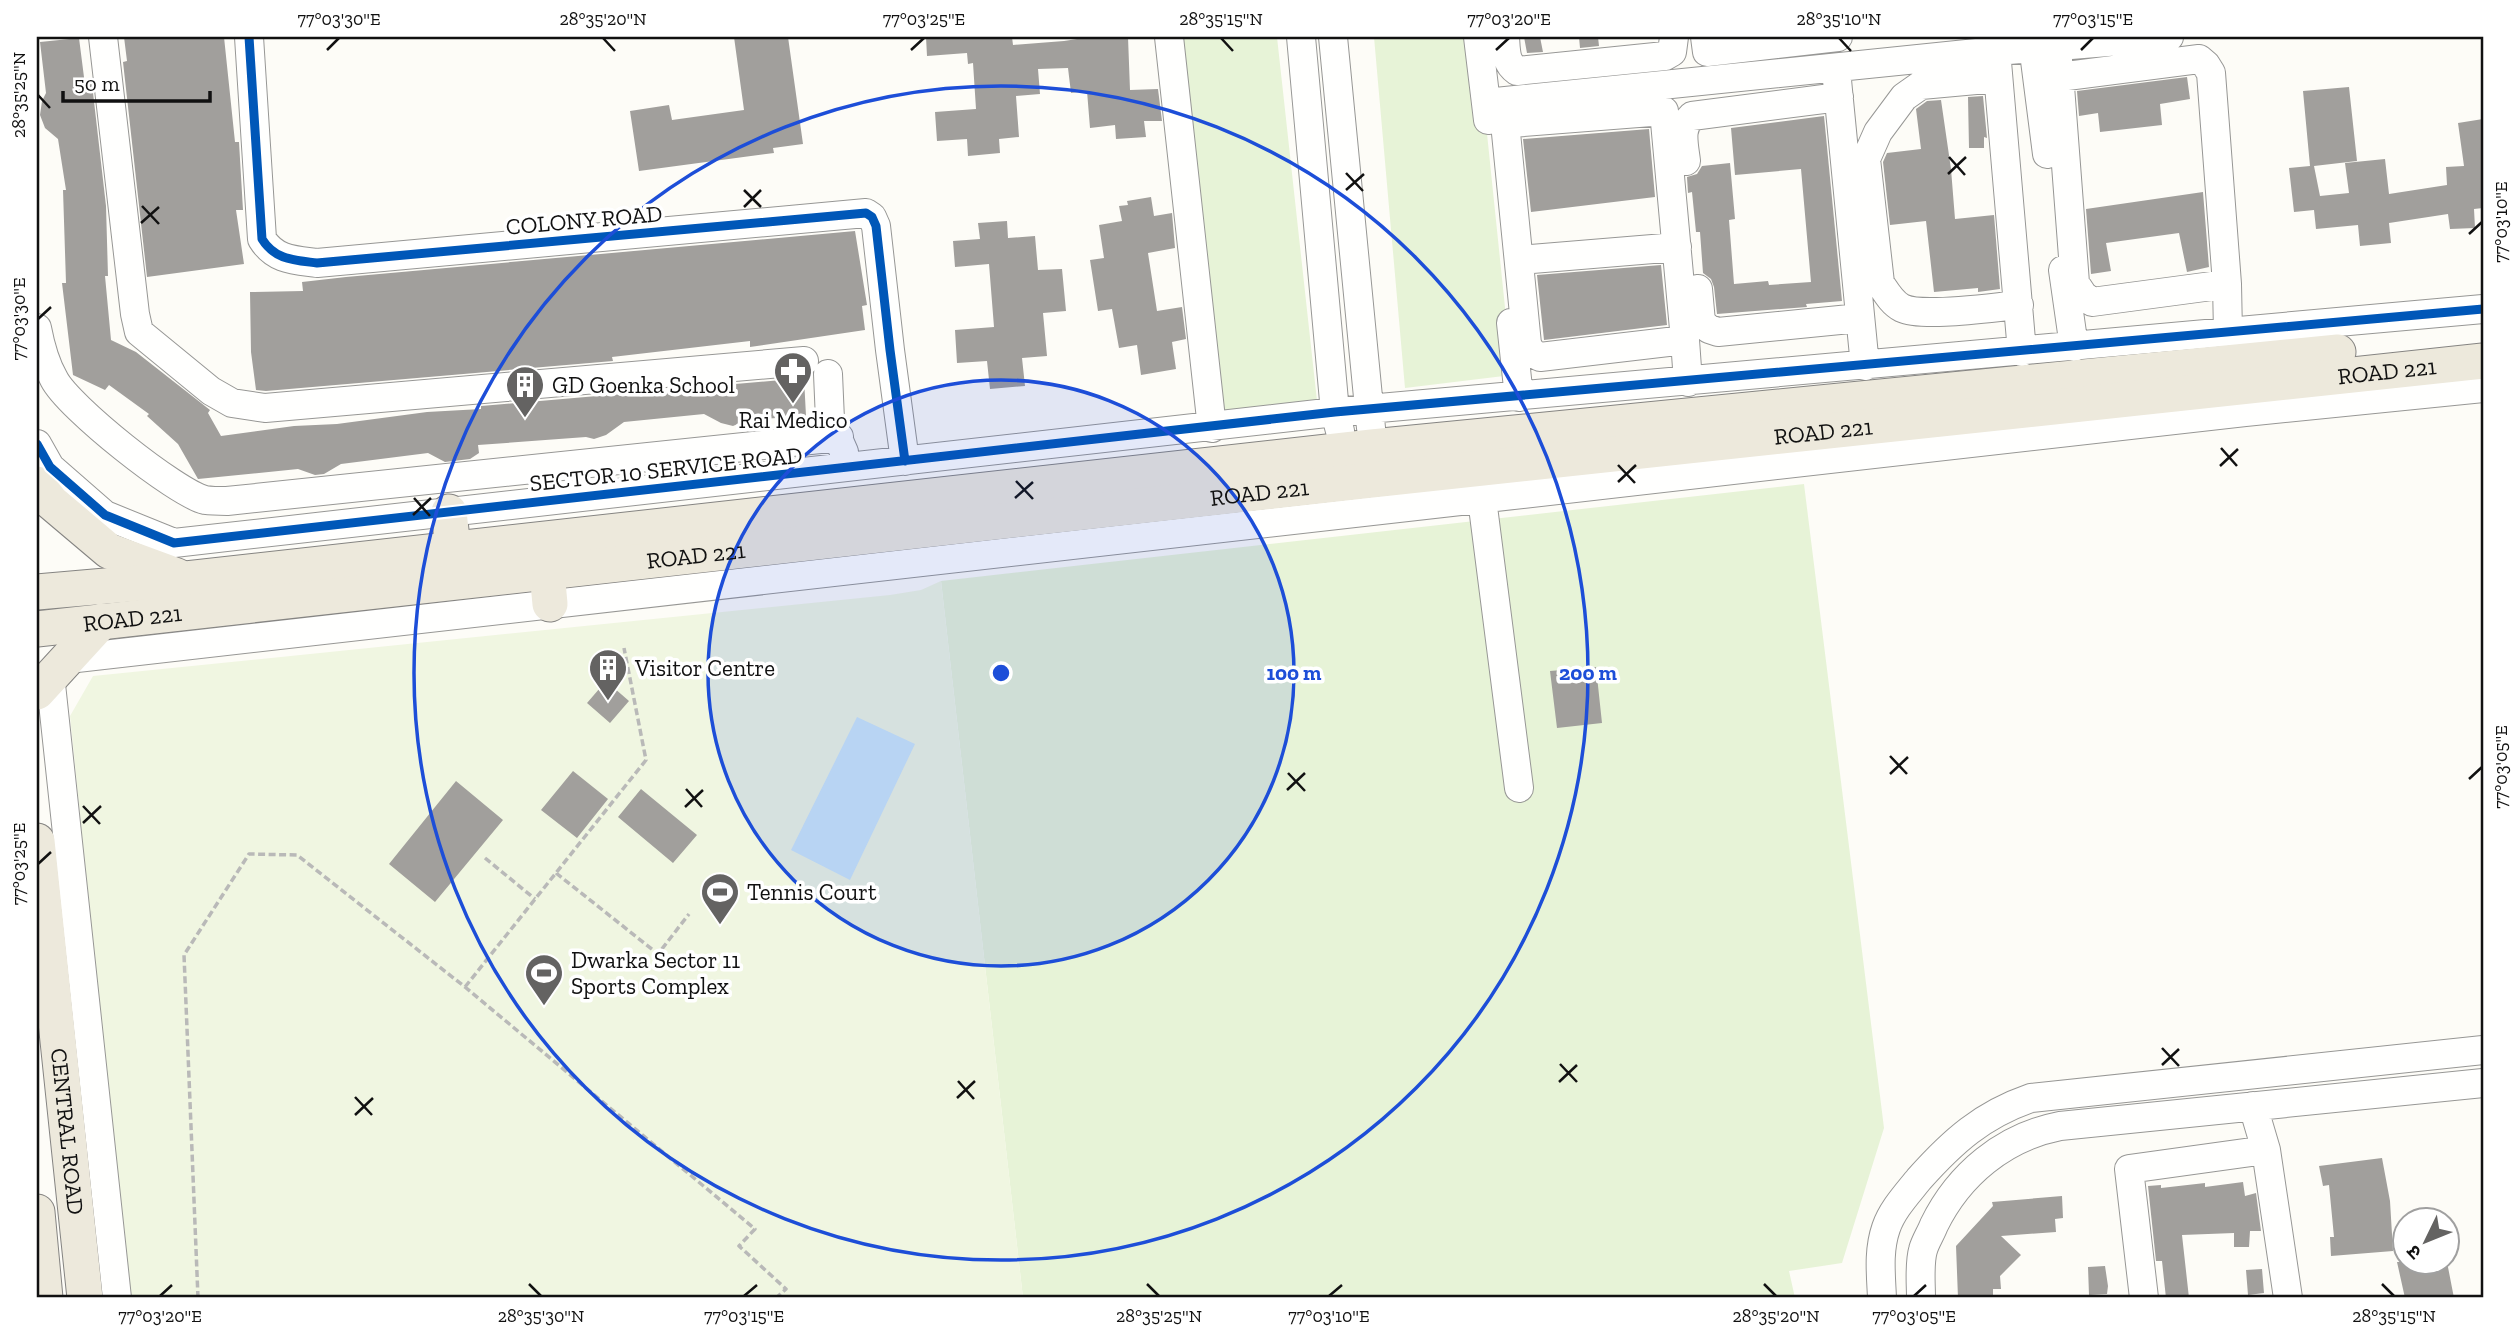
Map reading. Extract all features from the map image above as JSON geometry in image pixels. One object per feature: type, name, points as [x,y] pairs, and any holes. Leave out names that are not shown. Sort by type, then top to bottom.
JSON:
[{"type":"main road","name":"ROAD 221","points":[[37,592],[187,579],[1359,449],[2483,338]]},
{"type":"main road","name":"ROAD 221","points":[[37,629],[102,621],[549,588],[1362,481],[2483,361]]},
{"type":"main road","points":[[37,484],[51,502],[110,551],[187,579]]},
{"type":"main road","points":[[449,512],[453,549]]},
{"type":"main road","points":[[52,675],[102,621]]},
{"type":"main road","name":"CENTRAL ROAD","points":[[37,841],[85,1298]]},
{"type":"main road","name":"CENTRAL ROAD","points":[[37,1212],[45,1298]]},
{"type":"street","points":[[103,37],[139,332],[211,391],[232,403],[265,408],[816,367],[830,420],[839,437],[849,468]]},
{"type":"street","name":"COLONY ROAD","points":[[249,37],[262,239],[268,248],[281,258],[317,263],[866,214],[872,217],[876,226],[905,461]]},
{"type":"street","points":[[1169,37],[1212,428]]},
{"type":"street","points":[[1301,37],[1335,412],[1359,449]]},
{"type":"street","points":[[1333,37],[1369,409],[1359,449],[1362,481]]},
{"type":"street","points":[[1478,37],[1519,397]]},
{"type":"street","points":[[1504,37],[1507,60],[1517,71],[1665,56],[1672,52],[1674,37]]},
{"type":"street","points":[[1705,37],[1707,51],[1838,37]]},
{"type":"street","points":[[2019,305],[1919,313],[1901,308],[1890,298],[1880,283],[1866,159],[1878,132],[1905,97],[1921,85],[1997,64],[2041,44],[2169,37]]},
{"type":"street","points":[[2041,44],[2059,77],[2075,284],[2083,295],[2092,302],[2227,284]]},
{"type":"street","points":[[2041,44],[2074,347]]},
{"type":"street","points":[[2059,77],[2199,59],[2206,65],[2211,74],[2227,284],[2228,333]]},
{"type":"street","points":[[1685,340],[1540,357],[1531,352],[1527,344],[1506,134],[1512,123],[1836,67],[1997,64]]},
{"type":"street","points":[[1997,64],[2022,352]]},
{"type":"street","points":[[1836,67],[1865,366]]},
{"type":"street","points":[[1839,97],[1692,116],[1686,122],[1683,130],[1701,322],[1718,332],[1860,318]]},
{"type":"street","points":[[1486,103],[1661,98]]},
{"type":"street","points":[[1661,98],[1688,382]]},
{"type":"street","points":[[1519,260],[1677,247]]},
{"type":"street","name":"SECTOR 10 SERVICE ROAD","points":[[37,444],[50,467],[105,515],[174,543],[1212,428],[1335,412],[2483,309]]},
{"type":"street","points":[[37,328],[54,380],[82,413],[126,449],[204,500],[227,501],[839,437]]},
{"type":"street","points":[[117,1298],[52,675],[549,588],[1482,499],[2245,412],[2483,388]]},
{"type":"street","points":[[1482,499],[1519,788]]},
{"type":"street","points":[[1882,1298],[1881,1256],[1886,1227],[1904,1197],[1947,1148],[1972,1127],[2004,1107],[2031,1098],[2483,1050]]},
{"type":"street","points":[[1921,1298],[1922,1250],[1940,1213],[1967,1176],[1999,1150],[2038,1130],[2483,1083]]},
{"type":"street","points":[[2253,1107],[2266,1150],[2288,1298]]},
{"type":"street","points":[[2144,1298],[2129,1169],[2266,1150]]},
{"type":"path","points":[[465,988],[646,760],[624,648]]},
{"type":"path","points":[[198,1298],[184,955],[249,854],[296,855],[465,988],[755,1229],[739,1246],[786,1289],[776,1298]]},
{"type":"path","points":[[485,858],[535,899]]},
{"type":"path","points":[[556,873],[658,954],[689,914]]},
{"type":"green space","points":[[1180,37],[1277,37],[1317,401],[1221,411]]},
{"type":"green space","points":[[1374,37],[1477,37],[1512,375],[1405,388]]},
{"type":"green space","points":[[1804,484],[1884,1128],[1842,1263],[1789,1271],[1795,1298],[1023,1298],[941,581]]},
{"type":"green space","name":"Dwarka Sector 11 Sports Complex","points":[[941,581],[1023,1298],[129,1298],[70,716],[93,676],[890,595],[921,590]]},
{"type":"water","points":[[857,717],[915,744],[850,880],[791,850]]},
{"type":"building","points":[[124,37],[224,37],[235,142],[239,142],[243,210],[236,210],[244,264],[147,277],[123,62],[127,61]]},
{"type":"building","points":[[734,37],[788,37],[803,144],[773,148],[774,153],[639,171],[630,111],[669,105],[672,120],[744,110]]},
{"type":"building","points":[[926,37],[1012,37],[1013,45],[1090,37],[1128,37],[1130,90],[1158,89],[1162,121],[1144,121],[1146,137],[1116,139],[1115,125],[1090,128],[1087,91],[1071,93],[1068,68],[1038,69],[1040,94],[1016,96],[1019,137],[999,139],[1000,153],[968,156],[967,139],[937,141],[935,112],[976,109],[973,63],[968,64],[967,53],[927,56]]},
{"type":"building","points":[[1524,37],[1540,37],[1543,52],[1527,53]]},
{"type":"building","points":[[1579,37],[1598,37],[1599,46],[1580,48]]},
{"type":"building","points":[[79,38],[85,85],[92,84],[106,206],[108,276],[105,276],[111,340],[136,352],[210,410],[208,413],[221,436],[427,412],[481,409],[481,406],[804,378],[806,416],[747,420],[733,426],[704,414],[624,422],[606,435],[594,439],[586,437],[478,445],[479,453],[470,459],[445,462],[428,453],[341,464],[324,474],[315,475],[298,469],[198,479],[178,444],[147,416],[149,414],[109,385],[105,390],[73,375],[62,283],[66,283],[63,190],[66,190],[58,139],[45,128],[40,115],[46,93],[40,42]]},
{"type":"building","points":[[2187,77],[2190,99],[2160,104],[2162,125],[2100,132],[2098,113],[2079,116],[2077,91]]},
{"type":"building","points":[[2349,87],[2357,161],[2314,166],[2320,196],[2349,193],[2345,163],[2385,159],[2389,194],[2447,185],[2446,167],[2464,166],[2458,123],[2483,119],[2483,208],[2474,209],[2475,228],[2450,229],[2448,214],[2389,223],[2391,243],[2360,246],[2358,225],[2316,229],[2314,210],[2294,212],[2289,168],[2310,166],[2303,91]]},
{"type":"building","points":[[1983,96],[1987,138],[1984,137],[1984,148],[1969,148],[1968,97]]},
{"type":"building","points":[[1941,100],[1955,219],[1994,215],[2000,289],[1934,292],[1926,221],[1890,225],[1883,162],[1887,153],[1921,149],[1916,109],[1927,101]]},
{"type":"building","points":[[1824,116],[1842,301],[1806,304],[1807,307],[1717,314],[1714,287],[1711,279],[1703,273],[1700,232],[1696,232],[1692,192],[1688,193],[1687,177],[1697,174],[1702,166],[1730,163],[1735,219],[1729,220],[1734,284],[1768,281],[1769,285],[1811,282],[1801,169],[1735,175],[1731,128]]},
{"type":"building","points":[[1649,129],[1655,197],[1531,212],[1523,139]]},
{"type":"building","points":[[2203,192],[2209,267],[2187,272],[2179,233],[2106,243],[2111,271],[2091,274],[2086,209]]},
{"type":"building","points":[[1151,197],[1154,216],[1172,213],[1175,248],[1148,253],[1157,311],[1182,307],[1186,339],[1172,342],[1176,369],[1141,375],[1137,345],[1119,348],[1112,309],[1098,311],[1090,260],[1104,258],[1099,225],[1122,221],[1119,206],[1128,205],[1127,201]]},
{"type":"building","points":[[1007,221],[1008,238],[1035,236],[1038,270],[1062,269],[1066,311],[1043,313],[1047,356],[1022,358],[1025,386],[990,389],[987,361],[957,363],[955,330],[994,327],[989,264],[955,267],[953,241],[980,239],[978,223]]},
{"type":"building","points":[[855,231],[867,305],[862,306],[865,330],[750,347],[750,341],[612,357],[613,361],[256,390],[251,352],[250,292],[303,291],[302,282],[346,277]]},
{"type":"building","points":[[1661,265],[1667,325],[1544,340],[1537,275]]},
{"type":"building","points":[[1596,667],[1602,723],[1557,728],[1550,671]]},
{"type":"building","name":"Visitor Centre","points":[[606,681],[629,701],[610,723],[587,703]]},
{"type":"building","points":[[573,771],[608,799],[577,838],[541,810]]},
{"type":"building","points":[[456,781],[503,820],[435,902],[389,864]]},
{"type":"building","points":[[641,789],[697,835],[673,863],[618,817]]},
{"type":"building","points":[[2382,1158],[2390,1201],[2390,1251],[2331,1256],[2330,1237],[2334,1237],[2329,1185],[2323,1186],[2319,1166]]},
{"type":"building","points":[[2243,1182],[2245,1196],[2256,1193],[2261,1231],[2250,1231],[2249,1247],[2234,1247],[2234,1233],[2182,1235],[2189,1298],[2166,1298],[2162,1261],[2156,1261],[2148,1186],[2161,1185],[2161,1188],[2205,1183],[2205,1187]]},
{"type":"building","points":[[2062,1196],[2063,1218],[2055,1219],[2056,1232],[2001,1236],[2021,1255],[2000,1276],[2001,1289],[1993,1289],[1993,1298],[1958,1298],[1956,1246],[1993,1206],[1992,1202]]},
{"type":"building","points":[[2105,1266],[2107,1294],[2089,1295],[2088,1267]]},
{"type":"building","points":[[2262,1269],[2264,1293],[2248,1295],[2246,1270]]},
{"type":"building","points":[[2400,1276],[2450,1276],[2454,1298],[2405,1298]]},
{"type":"cycle path","points":[[249,37],[262,239],[273,251],[286,258],[317,263],[866,213],[872,217],[876,226],[905,461]]},
{"type":"cycle path","points":[[37,444],[50,467],[105,515],[174,543],[1335,412],[2483,309]]},
{"type":"place","name":"Rai Medico","points":[[793,405]]},
{"type":"place","name":"GD Goenka School","points":[[525,419]]},
{"type":"place","name":"Visitor Centre","points":[[608,702]]},
{"type":"place","name":"Tennis Court","points":[[720,926]]},
{"type":"place","name":"Dwarka Sector 11 Sports Complex","points":[[544,1007]]}]
